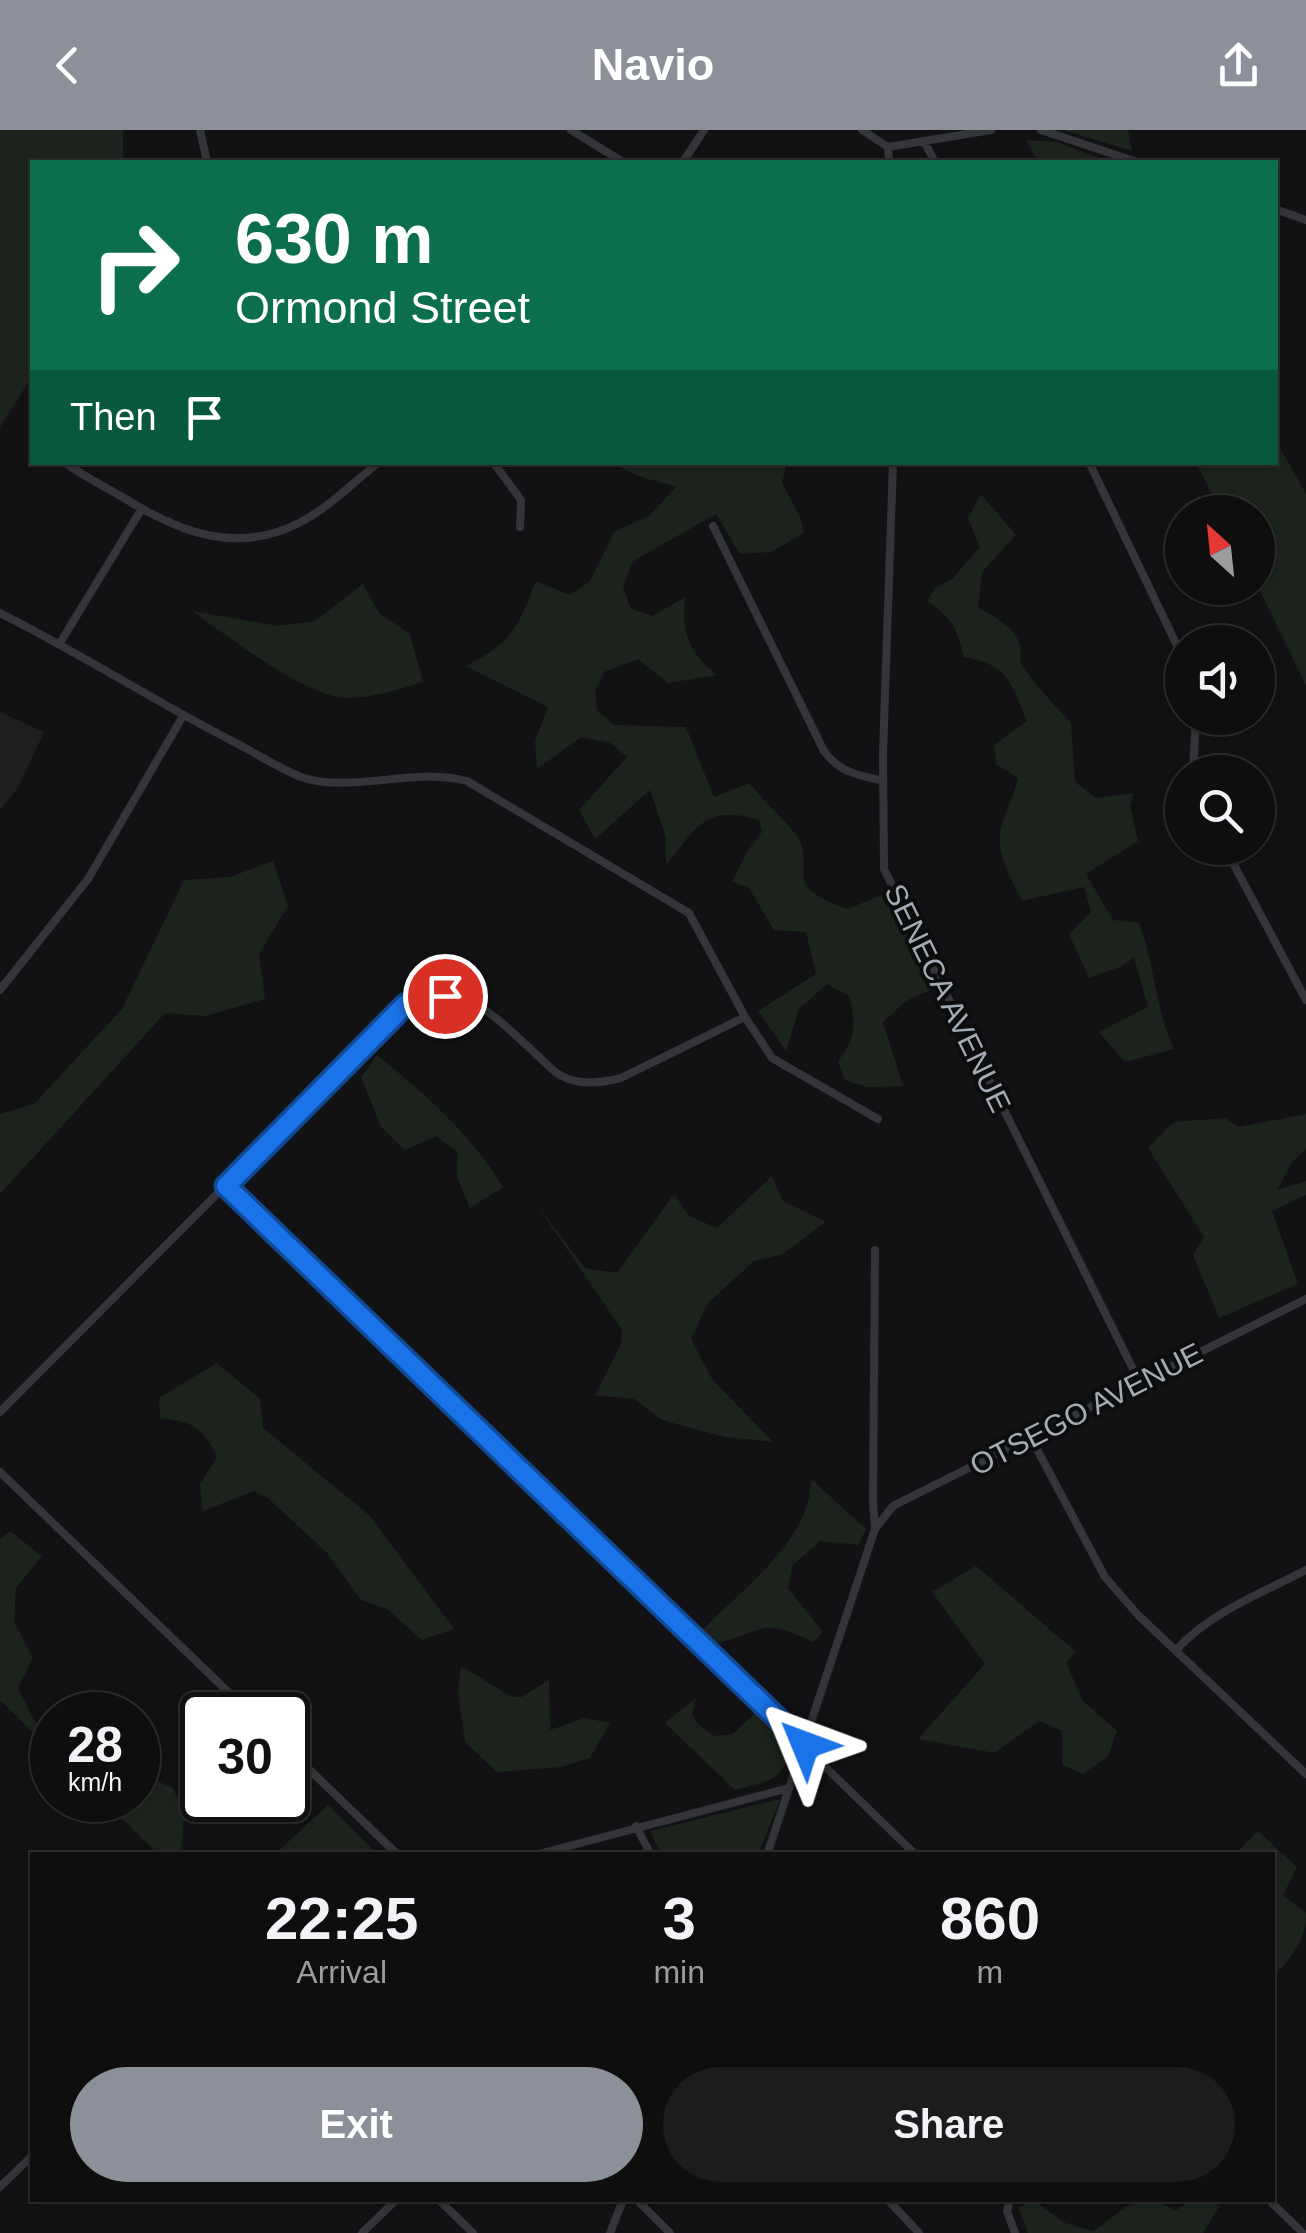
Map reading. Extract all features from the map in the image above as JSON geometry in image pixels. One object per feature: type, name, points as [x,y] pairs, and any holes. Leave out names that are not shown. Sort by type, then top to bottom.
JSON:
[{"type":"street","points":[[200,130],[207,160]]},
{"type":"street","points":[[571,130],[620,160]]},
{"type":"street","points":[[684,160],[704,130]]},
{"type":"street","points":[[862,130],[888,147],[991,130]]},
{"type":"street","points":[[1041,130],[1130,160]]},
{"type":"street","points":[[924,141],[933,160]]},
{"type":"street","points":[[888,147],[889,160]]},
{"type":"street","points":[[1278,211],[1306,220]]},
{"type":"street","points":[[69,465],[178,528],[198,534],[250,538],[299,523],[375,465]]},
{"type":"street","points":[[494,465],[521,500],[520,528]]},
{"type":"street","name":"SENECA AVENUE","points":[[892,465],[884,869],[1140,1382]]},
{"type":"street","points":[[1090,465],[1167,625]]},
{"type":"street","points":[[60,643],[141,510]]},
{"type":"street","points":[[713,526],[824,752],[835,766],[850,774],[883,781]]},
{"type":"street","points":[[0,613],[60,643],[183,716],[304,778],[330,782],[442,774],[467,781],[689,913],[745,1018],[772,1058],[878,1120]]},
{"type":"street","points":[[0,990],[88,879],[183,716]]},
{"type":"street","points":[[1234,865],[1306,1000]]},
{"type":"street","points":[[0,1412],[406,1004],[445,996],[466,999],[485,1008],[560,1075],[600,1083],[621,1078],[745,1018]]},
{"type":"street","points":[[226,1186],[913,1852]]},
{"type":"street","points":[[768,1852],[875,1530],[874,1250]]},
{"type":"street","name":"OTSEGO AVENUE","points":[[875,1530],[893,1506],[1306,1299]]},
{"type":"street","points":[[1030,1438],[1106,1577],[1138,1615],[1306,1774]]},
{"type":"street","points":[[0,1472],[228,1692]]},
{"type":"street","points":[[1178,1650],[1192,1633],[1217,1616],[1306,1570]]},
{"type":"street","points":[[310,1770],[395,1852]]},
{"type":"street","points":[[545,1852],[788,1788]]},
{"type":"street","points":[[636,1826],[649,1852]]},
{"type":"street","points":[[0,2187],[30,2158]]},
{"type":"street","points":[[362,2233],[394,2202]]},
{"type":"street","points":[[441,2202],[472,2233]]},
{"type":"street","points":[[610,2233],[622,2202]]},
{"type":"street","points":[[639,2202],[670,2233]]},
{"type":"street","points":[[890,2202],[920,2233]]},
{"type":"street","points":[[1009,2202],[1007,2210],[1015,2233]]},
{"type":"street","points":[[1271,2202],[1303,2233]]},
{"type":"shaded area","points":[[0,130],[123,130],[123,160],[30,160],[30,380],[0,427]]},
{"type":"shaded area","points":[[1063,130],[1128,130],[1132,151]]},
{"type":"shaded area","points":[[1026,140],[1057,142],[1106,160],[1037,160]]},
{"type":"shaded area","points":[[1278,444],[1306,494],[1306,685],[1267,605],[1275,605],[1275,495],[1212,495],[1197,465],[1278,465]]},
{"type":"shaded area","points":[[618,465],[786,465],[782,483],[804,533],[771,552],[740,554],[716,514],[633,561],[623,587],[631,609],[653,616],[685,597],[684,621],[689,641],[717,675],[668,683],[638,659],[604,672],[595,691],[597,710],[614,725],[686,727],[714,797],[750,783],[794,832],[801,844],[806,883],[826,900],[848,909],[889,892],[933,989],[906,1001],[883,1022],[903,1086],[867,1087],[845,1080],[838,1061],[851,1038],[851,1005],[849,996],[827,984],[799,1009],[786,1051],[758,1011],[816,974],[806,932],[774,930],[749,888],[732,882],[762,832],[759,820],[714,817],[695,829],[666,865],[666,837],[650,790],[595,839],[579,810],[627,757],[610,743],[581,737],[537,769],[535,741],[548,707],[465,666],[504,641],[524,611],[536,581],[570,595],[590,581],[614,532],[649,516],[676,487]]},
{"type":"shaded area","points":[[981,494],[1016,535],[982,572],[978,607],[1003,622],[1015,635],[1020,662],[1071,723],[1075,782],[1096,798],[1134,793],[1130,806],[1138,841],[1086,874],[1113,920],[1139,923],[1174,1049],[1125,1062],[1099,1032],[1148,1007],[1134,957],[1120,967],[1089,978],[1069,934],[1091,912],[1084,887],[1022,901],[1004,864],[1000,834],[1018,778],[996,764],[994,745],[1027,721],[1006,678],[991,665],[964,657],[952,624],[927,601],[934,589],[953,578],[980,547],[968,518]]},
{"type":"shaded area","points":[[363,584],[379,613],[410,634],[423,682],[366,696],[331,695],[268,664],[192,611],[278,626],[315,621]]},
{"type":"shaded area","points":[[0,712],[44,732],[19,786],[0,810]]},
{"type":"shaded area","points":[[273,861],[288,906],[259,954],[265,999],[205,1016],[165,1013],[0,1194],[0,1114],[34,1104],[122,1009],[184,880],[230,877]]},
{"type":"shaded area","points":[[377,1055],[446,1116],[503,1187],[470,1208],[457,1177],[458,1152],[436,1136],[405,1150],[381,1127],[361,1077]]},
{"type":"shaded area","points":[[1306,1114],[1306,1149],[1292,1162],[1277,1190],[1306,1181],[1306,1195],[1272,1211],[1298,1284],[1219,1318],[1193,1255],[1204,1237],[1148,1148],[1174,1122],[1225,1118],[1239,1127]]},
{"type":"shaded area","points":[[772,1176],[783,1201],[826,1222],[783,1254],[754,1261],[708,1303],[691,1339],[712,1379],[773,1442],[725,1437],[662,1420],[634,1399],[595,1395],[621,1344],[622,1330],[533,1199],[585,1268],[617,1273],[674,1194],[689,1216],[717,1228]]},
{"type":"shaded area","points":[[217,1363],[260,1399],[263,1428],[369,1515],[454,1629],[422,1640],[387,1609],[361,1600],[327,1553],[268,1498],[254,1491],[203,1511],[200,1484],[217,1457],[195,1427],[160,1418],[159,1398]]},
{"type":"shaded area","points":[[811,1479],[866,1529],[858,1545],[820,1541],[793,1565],[788,1588],[823,1632],[813,1642],[782,1630],[763,1628],[716,1643],[701,1631],[787,1543],[808,1501]]},
{"type":"shaded area","points":[[10,1531],[42,1556],[16,1588],[14,1621],[33,1658],[18,1688],[30,1712],[30,1729],[0,1700],[0,1539]]},
{"type":"shaded area","points":[[976,1566],[1076,1652],[1066,1662],[1082,1700],[1117,1731],[1108,1756],[1083,1774],[1062,1765],[1062,1731],[1039,1721],[995,1753],[918,1739],[985,1664],[932,1592]]},
{"type":"shaded area","points":[[461,1666],[512,1697],[522,1697],[549,1680],[550,1730],[585,1718],[610,1723],[590,1758],[561,1767],[497,1772],[465,1742],[458,1692]]},
{"type":"shaded area","points":[[696,1698],[692,1715],[714,1736],[733,1734],[757,1711],[789,1746],[778,1774],[735,1790],[665,1723]]},
{"type":"shaded area","points":[[160,1782],[173,1788],[180,1805],[180,1822],[183,1822],[181,1852],[156,1852],[125,1822],[160,1822]]},
{"type":"shaded area","points":[[780,1799],[759,1852],[660,1852],[650,1831]]},
{"type":"shaded area","points":[[328,1805],[375,1852],[277,1852]]},
{"type":"shaded area","points":[[1258,1831],[1297,1867],[1283,1895],[1306,1913],[1305,1923],[1300,1941],[1275,1976],[1275,1852],[1237,1852]]},
{"type":"shaded area","points":[[1036,2202],[1065,2223],[1093,2231],[1135,2202],[1158,2202],[1175,2211],[1189,2202],[1222,2202],[1203,2233],[1028,2233],[1018,2208]]},
{"type":"route","points":[[445,996],[406,1004],[391,1017],[226,1186],[805,1745]]}]
